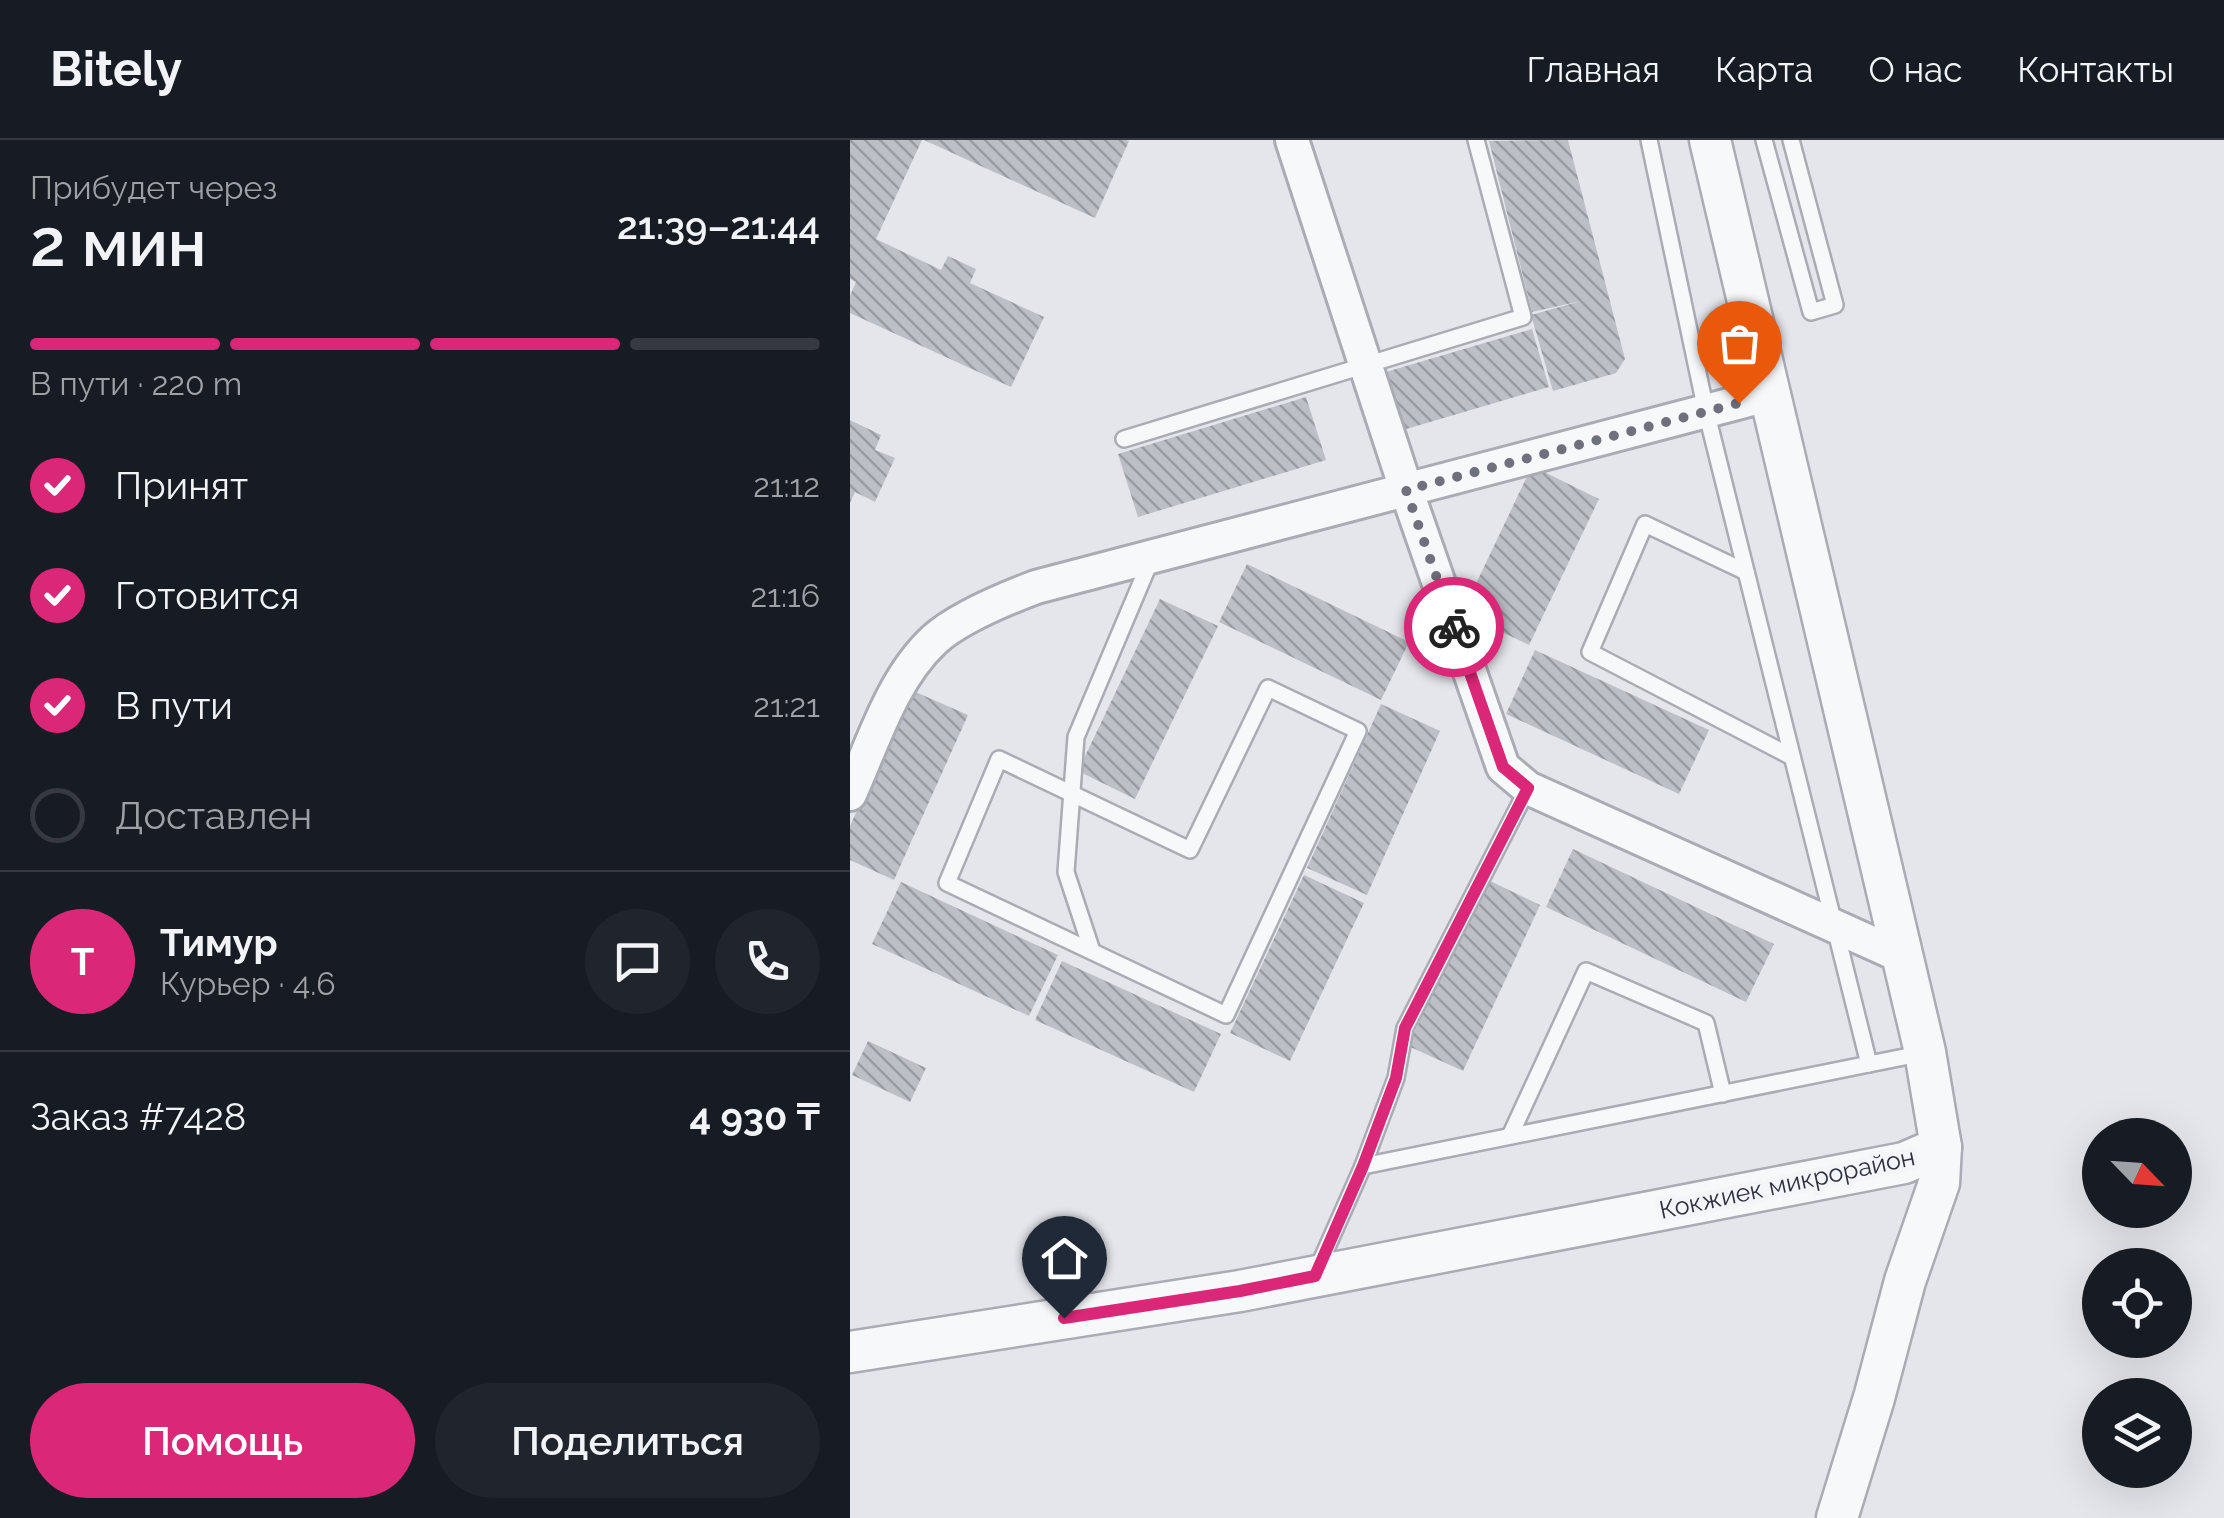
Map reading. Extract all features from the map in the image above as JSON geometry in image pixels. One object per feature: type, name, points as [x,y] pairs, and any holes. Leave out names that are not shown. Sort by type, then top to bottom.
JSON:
[{"type":"street","points":[[1292,140],[1406,490],[1503,767],[1528,788],[1903,957]]},
{"type":"street","name":"Кокжиек микрорайон","points":[[850,1352],[1240,1291],[1904,1164],[1941,1147],[1925,1052],[1710,140]]},
{"type":"street","points":[[850,794],[896,692],[914,662],[936,638],[1019,594],[1772,394]]},
{"type":"street","points":[[1838,1518],[1905,1281],[1938,1183],[1941,1147]]},
{"type":"lane","points":[[1124,439],[1523,317],[1476,140]]},
{"type":"lane","points":[[1649,140],[1706,412],[1869,1064]]},
{"type":"lane","points":[[1764,140],[1810,312],[1835,306],[1791,140]]},
{"type":"lane","points":[[1746,572],[1645,524],[1590,652],[1792,757]]},
{"type":"lane","points":[[1092,951],[1066,872],[1076,736],[1152,557]]},
{"type":"lane","points":[[1268,688],[1358,731],[1226,1015],[947,883],[999,760],[1072,796],[1190,850],[1268,688]]},
{"type":"lane","points":[[1315,1276],[1396,1078],[1405,1028],[1528,788]]},
{"type":"lane","points":[[1510,1136],[1586,971],[1706,1024],[1722,1094]]},
{"type":"lane","points":[[1363,1166],[1925,1052]]},
{"type":"building","points":[[850,140],[922,140],[876,239],[941,270],[948,256],[976,269],[970,283],[1044,317],[1011,387],[850,313],[850,296],[856,282],[850,279]]},
{"type":"building","points":[[924,140],[1126,140],[1129,141],[1095,218]]},
{"type":"building","points":[[1568,140],[1625,359],[1616,373],[1553,391],[1531,315],[1581,301],[1532,312],[1489,141]]},
{"type":"building","points":[[1532,329],[1549,387],[1396,432],[1379,374]]},
{"type":"building","points":[[1306,397],[1326,460],[1138,517],[1118,454]]},
{"type":"building","points":[[850,420],[881,435],[875,450],[895,458],[875,502],[855,492],[850,503]]},
{"type":"building","points":[[1532,466],[1599,499],[1529,645],[1462,613]]},
{"type":"building","points":[[1247,564],[1409,642],[1381,700],[1219,622]]},
{"type":"building","points":[[1160,599],[1218,626],[1135,799],[1078,771]]},
{"type":"building","points":[[1535,650],[1709,730],[1679,794],[1506,714]]},
{"type":"building","points":[[911,690],[968,715],[894,880],[850,860],[850,826]]},
{"type":"building","points":[[1381,704],[1440,731],[1367,895],[1307,868]]},
{"type":"building","points":[[1573,849],[1774,944],[1746,1002],[1546,907]]},
{"type":"building","points":[[1304,875],[1364,903],[1290,1061],[1230,1033]]},
{"type":"building","points":[[1486,879],[1540,905],[1463,1071],[1408,1046]]},
{"type":"building","points":[[901,882],[1058,955],[1029,1016],[872,944]]},
{"type":"building","points":[[1062,961],[1221,1034],[1194,1092],[1035,1020]]},
{"type":"building","points":[[868,1041],[926,1068],[910,1102],[852,1075]]},
{"type":"way so far","points":[[1454,627],[1406,490],[1739,403]]},
{"type":"route","points":[[1064,1318],[1315,1276],[1396,1078],[1405,1028],[1528,788],[1503,767],[1454,627]]}]
